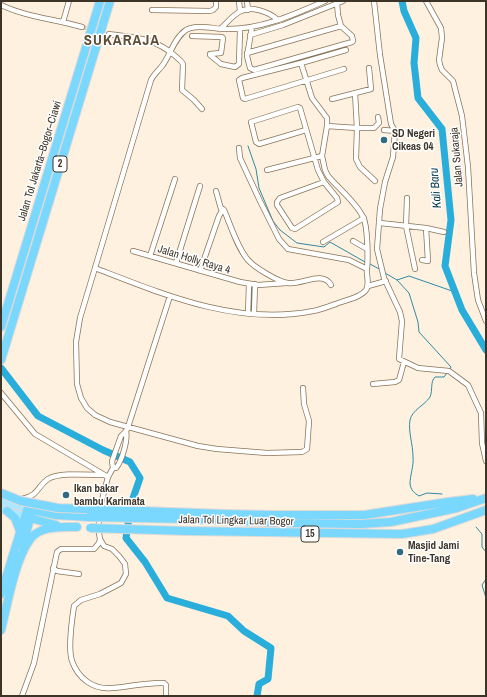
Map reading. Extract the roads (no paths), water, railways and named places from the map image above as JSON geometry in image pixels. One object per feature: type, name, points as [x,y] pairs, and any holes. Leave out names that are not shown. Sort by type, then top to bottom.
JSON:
[{"type":"highway","name":"Jalan Tol Jakarta–Bogor–Ciawi","points":[[1,326],[100,1]]},
{"type":"highway","name":"Jalan Tol Jakarta–Bogor–Ciawi","points":[[1,360],[110,1]]},
{"type":"highway","points":[[1,494],[35,504],[58,508],[272,515],[364,515],[485,498]]},
{"type":"highway","name":"Jalan Tol Lingkar Luar Bogor","points":[[29,513],[89,517],[361,524],[418,518],[457,508],[485,498]]},
{"type":"highway","points":[[4,510],[15,518],[20,531]]},
{"type":"highway","name":"Jalan Tol Lingkar Luar Bogor","points":[[29,513],[54,524],[90,528],[402,534],[433,529],[486,510]]},
{"type":"highway","points":[[1,594],[20,531],[29,513]]},
{"type":"highway","points":[[1,630],[29,513]]},
{"type":"highway","points":[[16,571],[23,550],[28,542],[37,533],[49,528],[77,527]]},
{"type":"main road","points":[[1,501],[17,506],[29,513]]},
{"type":"main road","points":[[4,510],[29,513]]},
{"type":"street","points":[[64,22],[69,1]]},
{"type":"street","points":[[152,10],[210,11],[216,7],[216,1]]},
{"type":"street","points":[[239,1],[240,11]]},
{"type":"street","points":[[247,1],[248,10]]},
{"type":"street","points":[[303,388],[304,404],[309,421],[307,449],[302,452],[266,453],[198,446],[127,429],[95,416],[87,408],[81,398],[77,384],[76,342],[80,318],[151,80],[154,73],[163,65],[170,51],[183,32],[194,28],[240,29],[252,27],[278,20],[325,1]]},
{"type":"street","points":[[250,34],[283,25],[343,1]]},
{"type":"street","points":[[374,1],[380,55],[391,124],[395,131],[393,158],[385,182],[380,209],[377,249],[385,279],[400,312],[402,321],[398,356],[399,359],[418,368],[448,371],[468,385],[481,412],[482,443],[486,461]]},
{"type":"street","name":"Jalan Sukaraja","points":[[426,1],[441,28],[442,38],[439,60],[440,65],[442,70],[453,81],[462,116],[468,167],[474,273],[478,300],[486,321]]},
{"type":"street","points":[[252,27],[247,53],[250,68],[254,70],[352,42],[352,36],[341,26],[337,3]]},
{"type":"street","points":[[1,5],[16,12],[82,27]]},
{"type":"street","points":[[220,29],[240,11],[263,10],[278,20]]},
{"type":"street","points":[[247,53],[341,26]]},
{"type":"street","points":[[220,54],[210,55],[221,64],[235,67],[238,64],[240,29]]},
{"type":"street","points":[[108,34],[146,39],[155,42],[170,51],[183,64],[182,90],[202,109]]},
{"type":"street","points":[[192,36],[224,38],[222,51],[220,54],[221,64]]},
{"type":"street","points":[[344,69],[306,82],[245,99],[239,81],[242,78],[346,50]]},
{"type":"street","points":[[239,58],[248,60]]},
{"type":"street","points":[[95,268],[170,296],[215,309],[251,314],[290,315],[315,311],[358,296],[365,291],[368,286],[368,257],[364,218],[328,176],[325,170],[322,156],[327,126],[326,118],[312,98],[301,63]]},
{"type":"street","points":[[332,100],[371,89],[369,68]]},
{"type":"street","points":[[355,94],[357,128],[356,160],[360,167],[375,181]]},
{"type":"street","points":[[306,130],[259,144],[256,142],[251,122],[298,107],[300,108],[318,170],[324,182],[337,198],[338,202],[295,229],[292,228],[277,205],[277,202],[280,198],[324,182]]},
{"type":"street","points":[[327,126],[374,128],[378,123],[378,117]]},
{"type":"street","points":[[384,130],[395,131]]},
{"type":"street","points":[[239,148],[240,158],[279,239],[285,247],[288,249],[350,260],[367,268]]},
{"type":"street","points":[[267,170],[322,156]]},
{"type":"street","points":[[150,256],[174,180]]},
{"type":"street","points":[[176,264],[200,186]]},
{"type":"street","points":[[216,192],[221,209],[224,210],[248,260],[255,267],[288,283]]},
{"type":"street","points":[[407,198],[406,226],[415,269]]},
{"type":"street","points":[[200,271],[221,209]]},
{"type":"street","points":[[323,242],[364,218]]},
{"type":"street","points":[[380,223],[426,228],[444,232]]},
{"type":"street","points":[[422,260],[428,261],[426,228]]},
{"type":"street","points":[[354,241],[367,249]]},
{"type":"street","name":"Jalan Holly Raya 4","points":[[133,251],[229,280],[252,284],[288,283],[322,278],[328,280],[331,285]]},
{"type":"street","points":[[368,286],[385,279]]},
{"type":"street","points":[[251,314],[252,284]]},
{"type":"street","points":[[166,696],[166,686],[164,683],[111,689],[101,689],[96,687],[85,680],[80,674],[72,661],[71,653],[74,606],[81,600],[100,594],[121,583],[126,574],[125,564],[112,549],[104,546],[100,539],[99,511],[106,476],[113,468],[116,468],[120,462],[127,440],[127,429],[170,296]]},
{"type":"street","points":[[373,384],[399,380],[404,362]]},
{"type":"street","points":[[1,393],[35,434],[106,476]]},
{"type":"street","points":[[113,468],[112,464],[119,440],[127,429]]},
{"type":"street","points":[[17,506],[21,500],[29,498],[35,494],[48,479],[62,475],[106,476]]},
{"type":"street","points":[[22,696],[34,663],[57,552],[61,549],[73,548],[94,549],[99,543],[100,539]]},
{"type":"street","points":[[53,568],[60,571],[79,574]]},
{"type":"waterway","name":"Kali Baru","points":[[402,1],[404,11],[416,38],[414,63],[418,98],[442,129],[451,220],[445,266],[462,310],[486,350]]},
{"type":"waterway","points":[[248,146],[256,169],[259,188],[273,221],[280,230],[297,243],[324,247],[330,242],[365,262]]},
{"type":"waterway","points":[[370,264],[381,270]]},
{"type":"waterway","points":[[385,273],[397,280],[409,276],[455,292]]},
{"type":"waterway","points":[[397,280],[409,293],[418,322],[419,332],[451,367],[450,369]]},
{"type":"waterway","points":[[1,368],[38,416],[103,450],[130,462],[140,478],[131,504],[126,538],[145,562],[167,598],[228,616],[244,631],[271,648],[268,679],[259,684],[257,696]]},
{"type":"waterway","points":[[442,494],[427,493],[419,496],[411,488],[410,481],[413,452],[410,434],[410,420],[413,413],[430,397],[433,379],[435,377],[444,377],[447,373]]},
{"type":"waterway","points":[[476,527],[482,534],[482,547],[486,552]]},
{"type":"waterway","points":[[486,579],[482,585],[486,598]]},
{"type":"tunnel","points":[[82,27],[109,34]]},
{"type":"place","name":"SD Negeri Cikeas 04","points":[[384,140]]},
{"type":"place","name":"Ikan bakar bambu Karimata","points":[[66,495]]},
{"type":"place","name":"Masjid Jami Tine-Tang","points":[[400,552]]},
{"type":"district","name":"SUKARAJA","points":[[122,41]]}]
